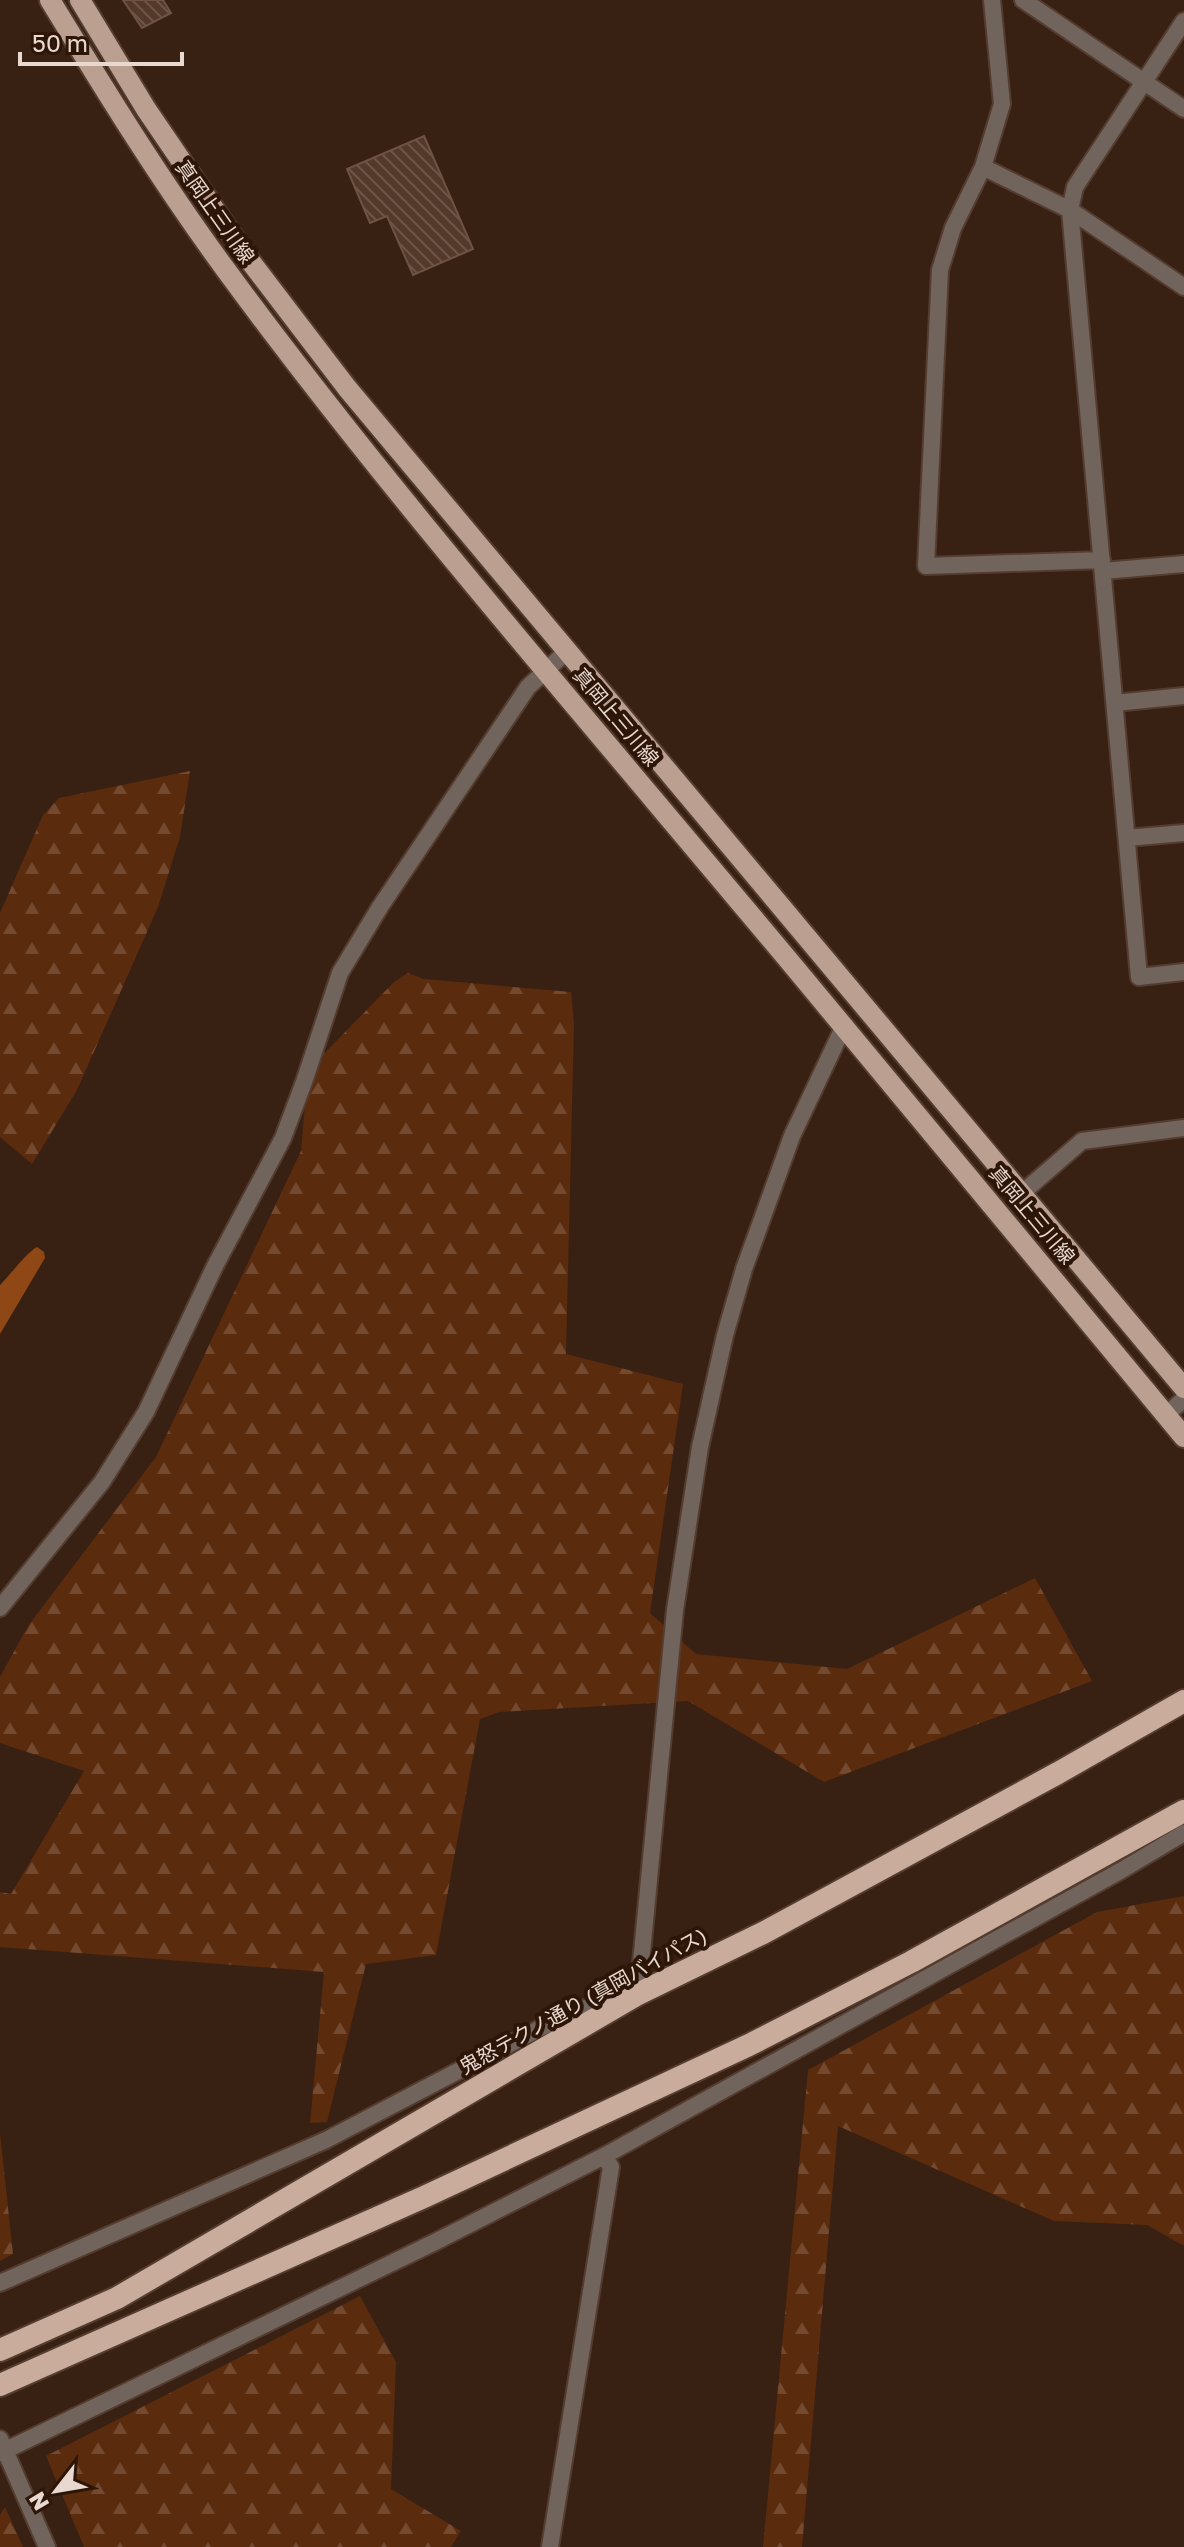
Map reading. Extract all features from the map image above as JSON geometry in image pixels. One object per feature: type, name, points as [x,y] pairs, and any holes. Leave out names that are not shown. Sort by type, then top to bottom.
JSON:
[{"type":"highway","name":"鬼怒テクノ通り (真岡バイパス)","points":[[0,2350],[117,2298],[638,1994],[790,1918],[1184,1701]]},
{"type":"highway","points":[[0,2385],[464,2178],[749,2045],[911,1962],[1184,1811]]},
{"type":"main road","name":"真岡上三川線","points":[[50,0],[124,123],[224,268],[327,404],[1184,1437]]},
{"type":"main road","name":"真岡上三川線","points":[[80,0],[146,109],[244,253],[347,388],[1184,1388]]},
{"type":"street","points":[[992,0],[1002,104],[983,167],[953,228],[940,270],[926,566],[1184,564]]},
{"type":"street","points":[[1023,0],[1184,109]]},
{"type":"street","points":[[1184,21],[1075,187],[1070,210],[1139,977],[1184,972]]},
{"type":"street","points":[[983,167],[1070,210],[1184,287]]},
{"type":"street","points":[[0,1608],[102,1482],[146,1412],[215,1266],[283,1138],[340,973],[380,907],[528,687],[566,652]]},
{"type":"street","points":[[1115,703],[1184,696]]},
{"type":"street","points":[[1127,838],[1184,833]]},
{"type":"street","points":[[0,2283],[326,2140],[571,2012],[638,1994],[675,1610],[700,1447],[725,1335],[744,1269],[792,1136],[844,1026]]},
{"type":"street","points":[[1021,1194],[1082,1141],[1184,1128]]},
{"type":"street","points":[[1166,1415],[1184,1399]]},
{"type":"street","points":[[47,2547],[2,2448],[433,2243],[604,2156],[1184,1833]]},
{"type":"street","points":[[550,2547],[611,2167],[604,2156]]},
{"type":"green space","points":[[190,771],[180,837],[158,907],[77,1090],[32,1164],[0,1137],[0,913],[43,815],[59,798]]},
{"type":"green space","points":[[408,973],[424,979],[571,992],[574,1023],[566,1354],[683,1384],[650,1613],[696,1654],[847,1669],[1035,1578],[1092,1681],[824,1782],[688,1701],[499,1712],[480,1719],[436,1955],[366,1964],[327,2122],[310,2123],[324,1972],[0,1947],[0,1892],[11,1894],[84,1771],[0,1743],[0,1677],[28,1626],[156,1457],[301,1151],[308,1070],[394,982]]},
{"type":"green space","points":[[1184,1896],[1184,2246],[1147,2225],[1054,2221],[838,2126],[802,2547],[763,2547],[808,2070],[1097,1912]]},
{"type":"green space","points":[[0,2133],[13,2254],[0,2261]]},
{"type":"green space","points":[[360,2296],[396,2362],[391,2489],[461,2531],[451,2547],[84,2547],[46,2456]]},
{"type":"green space","points":[[5,2507],[23,2547],[0,2547],[0,2515]]},
{"type":"shaded area","points":[[37,1247],[44,1252],[45,1258],[0,1334],[0,1285]]},
{"type":"building","points":[[123,0],[163,0],[171,13],[142,28]]},
{"type":"building","points":[[424,136],[473,249],[413,275],[387,216],[370,223],[347,169]]}]
